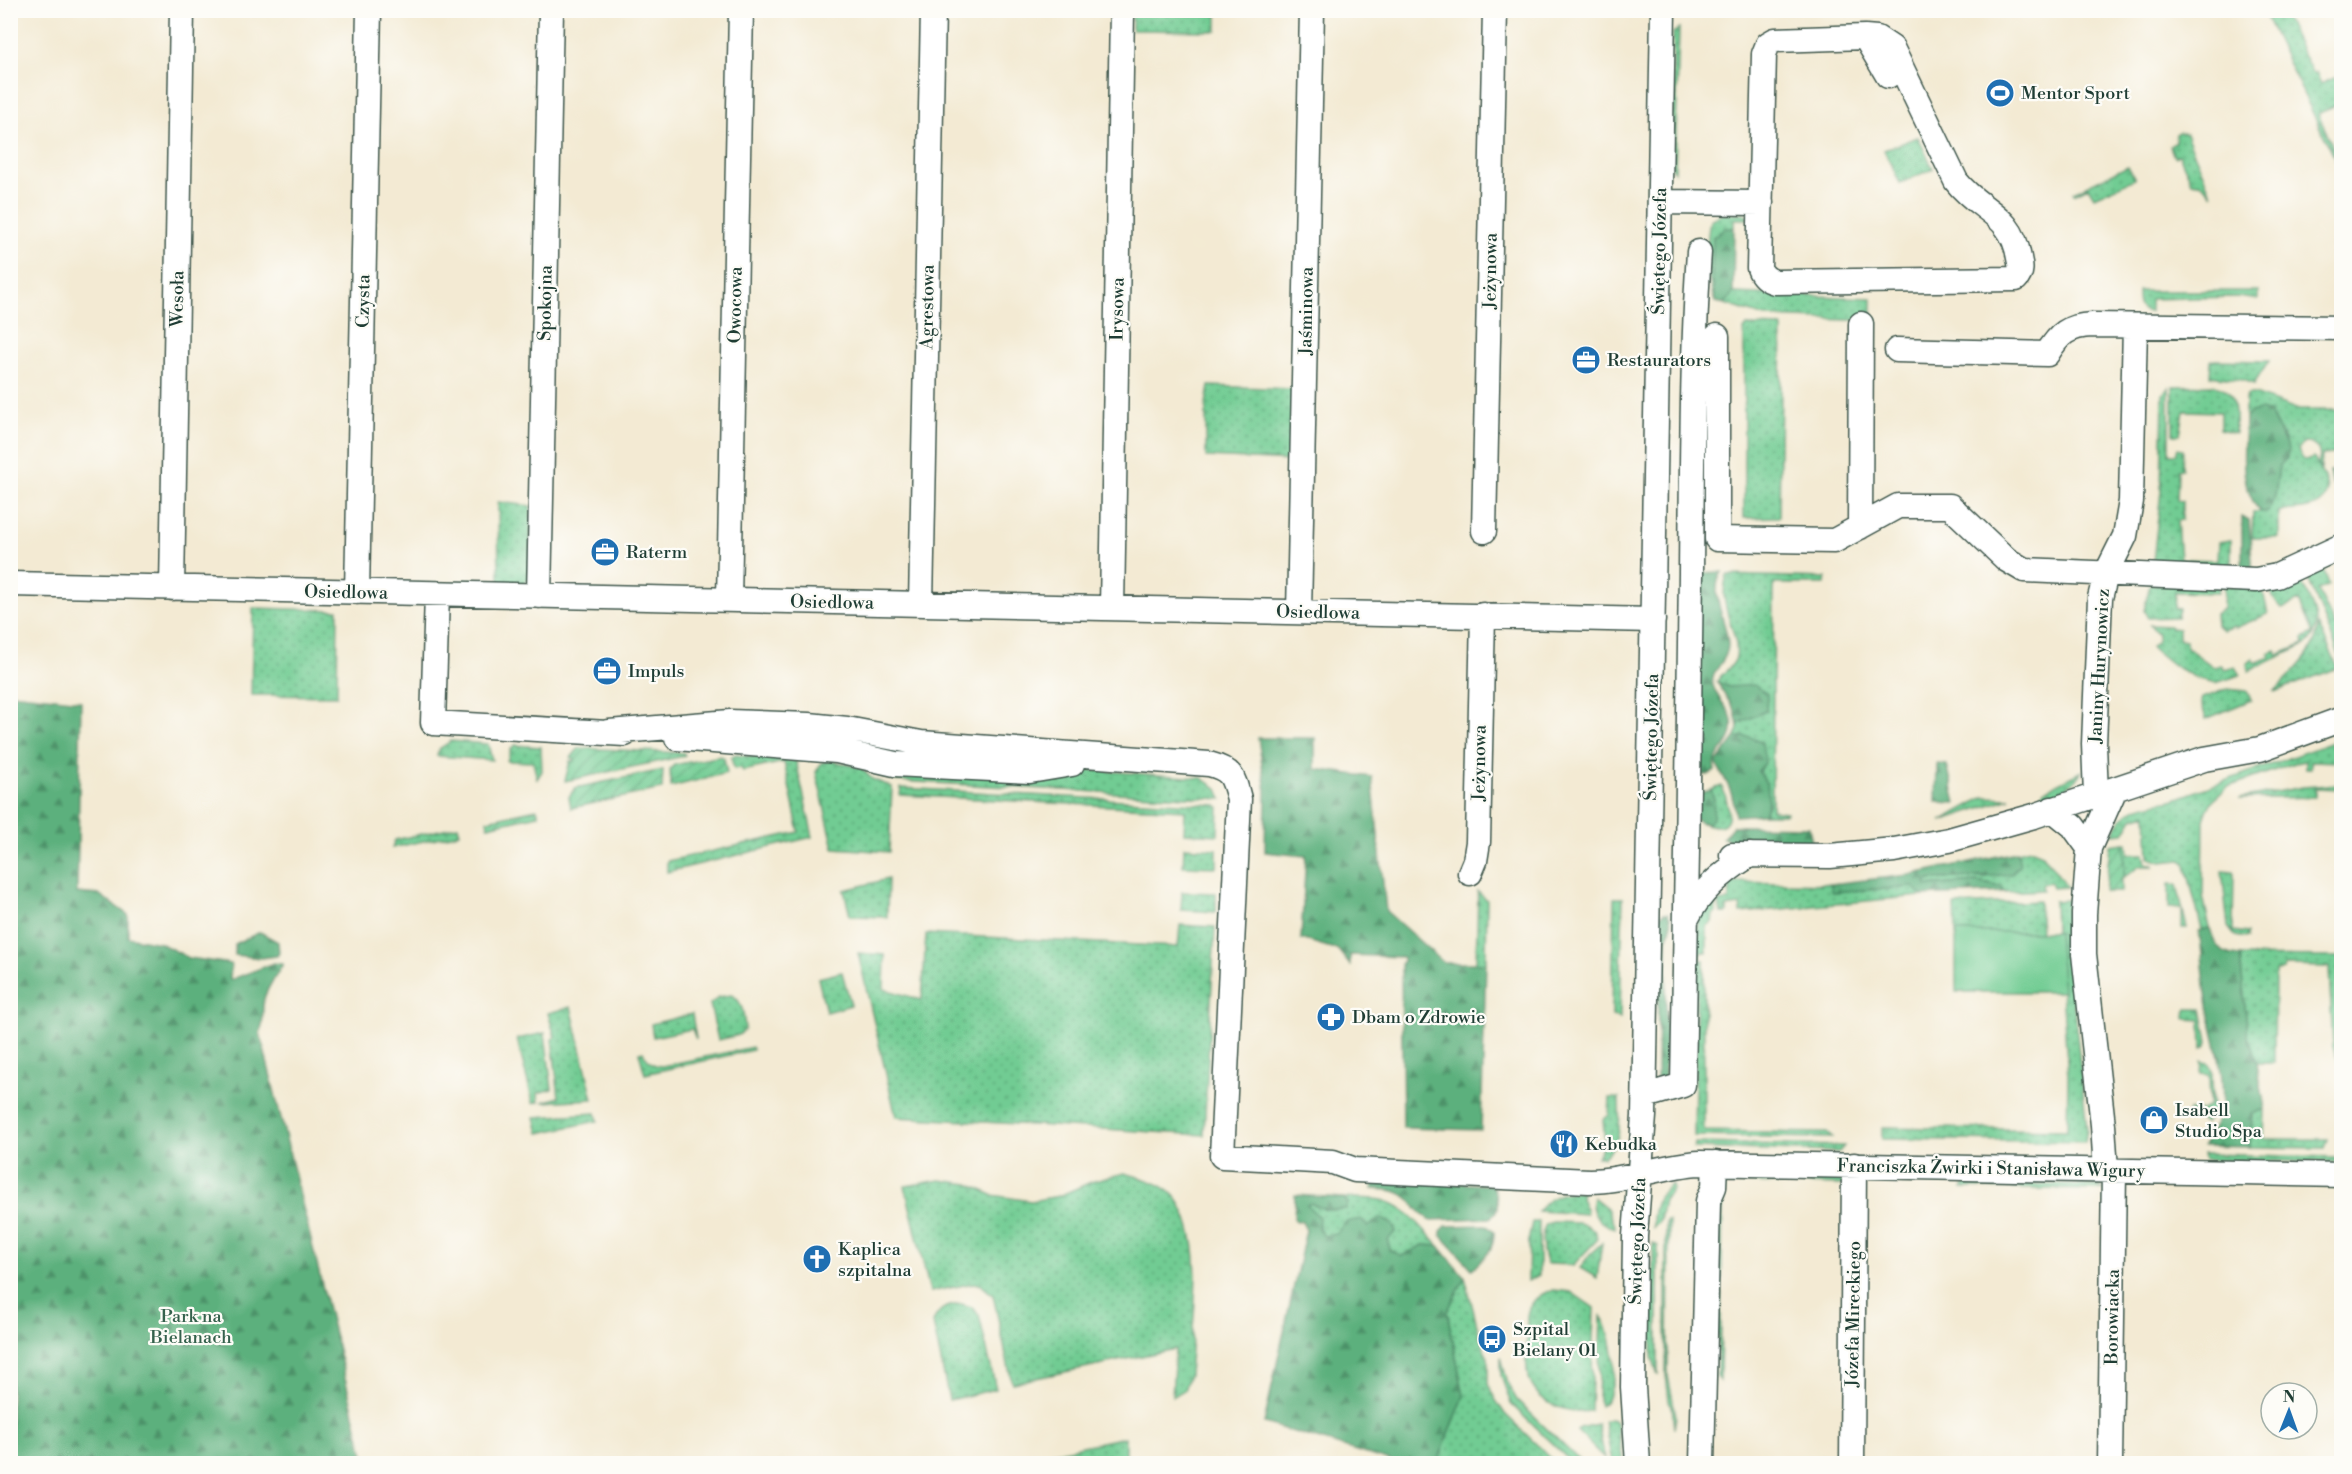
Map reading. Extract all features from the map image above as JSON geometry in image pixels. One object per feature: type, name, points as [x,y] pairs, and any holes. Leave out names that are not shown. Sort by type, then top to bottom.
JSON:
[{"type":"street","name":"Wesoła","points":[[172,588],[182,10]]},
{"type":"street","name":"Czysta","points":[[357,592],[369,10]]},
{"type":"street","name":"Spokojna","points":[[539,596],[551,10]]},
{"type":"street","name":"Owocowa","points":[[729,599],[741,10]]},
{"type":"street","name":"Agrestowa","points":[[921,604],[933,10]]},
{"type":"street","name":"Irysowa","points":[[1112,608],[1122,10]]},
{"type":"street","name":"Jaśminowa","points":[[1299,612],[1312,10]]},
{"type":"street","name":"Jeżynowa","points":[[1484,531],[1495,10]]},
{"type":"street","name":"Świętego Józefa","points":[[1638,1464],[1633,1387],[1635,1236],[1644,1096],[1663,10]]},
{"type":"street","points":[[1865,37],[1888,76]]},
{"type":"street","points":[[1865,37],[1878,38],[1892,48],[1956,181],[1966,193],[1994,213],[2008,228],[2018,252],[2021,270],[2016,279],[2006,281],[1769,281],[1761,273],[1759,268],[1764,54],[1768,44],[1775,40],[1865,37]]},
{"type":"street","points":[[1660,202],[1761,202]]},
{"type":"street","points":[[1644,1096],[1683,1085],[1687,919],[1690,556],[1699,252]]},
{"type":"street","points":[[1860,527],[1861,324]]},
{"type":"street","points":[[1897,350],[2047,354],[2059,337],[2076,326],[2342,328]]},
{"type":"street","name":"Janiny Hurynowicz","points":[[2110,1170],[2084,954],[2084,907],[2089,848],[2106,792],[2094,744],[2100,598],[2106,574],[2125,536],[2131,501],[2135,326]]},
{"type":"street","points":[[1717,336],[1717,539],[1834,541],[1898,506],[1950,506],[2007,560],[2024,570],[2250,580],[2270,578],[2342,546]]},
{"type":"street","name":"Osiedlowa","points":[[10,584],[1653,620]]},
{"type":"street","name":"Franciszka Żwirki i Stanisława Wigury","points":[[437,594],[433,723],[609,732],[837,751],[895,764],[917,766],[1029,771],[1099,757],[1209,764],[1225,768],[1234,779],[1239,799],[1222,1156],[1333,1162],[1355,1170],[1589,1181],[1614,1180],[1676,1165],[1715,1163],[2342,1175]]},
{"type":"street","name":"Jeżynowa","points":[[1470,873],[1475,861],[1478,842],[1482,615]]},
{"type":"street","points":[[2204,759],[2243,737],[2342,701]]},
{"type":"street","points":[[1687,919],[1695,903],[1741,855],[1830,855],[1894,850],[1949,840],[2204,759],[2260,749],[2342,719]]},
{"type":"street","points":[[2052,809],[2073,826],[2089,848]]},
{"type":"street","points":[[1702,1464],[1708,1201],[1714,1187],[1715,1163]]},
{"type":"street","name":"Józefa Mireckiego","points":[[1852,1464],[1854,1165]]},
{"type":"street","name":"Borowiacka","points":[[2110,1170],[2110,1464]]},
{"type":"green space","points":[[1132,11],[1217,11],[1217,31],[1132,30]]},
{"type":"green space","points":[[2263,11],[2282,11],[2313,74],[2316,72],[2321,84],[2341,75],[2341,102],[2318,114],[2341,164],[2341,171]]},
{"type":"green space","points":[[1679,29],[1675,172],[1672,169],[1673,33]]},
{"type":"green space","points":[[2179,132],[2186,134],[2212,195],[2203,184],[2192,182],[2179,155],[2174,157],[2170,146],[2175,142],[2176,134]]},
{"type":"green space","points":[[1918,137],[1933,169],[1900,183],[1884,150]]},
{"type":"green space","points":[[2128,166],[2135,179],[2094,197],[2088,187],[2074,194],[2073,192]]},
{"type":"green space","points":[[1743,213],[1750,219],[1734,219],[1734,228],[1725,228],[1713,237],[1712,274],[1715,302],[1709,281],[1707,261],[1710,220],[1721,214]]},
{"type":"green space","points":[[1725,228],[1734,228],[1733,293],[1725,304],[1715,302],[1712,275],[1713,237]]},
{"type":"green space","points":[[2138,291],[2258,291],[2258,300],[2238,297],[2150,299],[2150,312],[2146,312],[2140,308]]},
{"type":"green space","points":[[1733,293],[1872,298],[1872,321],[1765,317],[1725,304]]},
{"type":"green space","points":[[1747,326],[1782,327],[1779,517],[1744,518],[1744,330]]},
{"type":"green space","points":[[2211,360],[2269,361],[2254,384],[2210,376]]},
{"type":"green space","points":[[2212,385],[2227,391],[2234,402],[2235,433],[2220,429],[2220,412],[2184,411],[2180,435],[2173,435],[2173,386]]},
{"type":"green space","points":[[1209,386],[1293,389],[1292,461],[1206,457],[1206,404]]},
{"type":"green space","points":[[2169,387],[2169,454],[2176,454],[2178,448],[2183,449],[2182,469],[2178,470],[2177,500],[2182,501],[2182,520],[2177,521],[2180,559],[2218,560],[2219,542],[2231,540],[2231,568],[2152,570],[2161,491],[2163,394]]},
{"type":"green space","points":[[2248,394],[2255,394],[2299,410],[2341,410],[2341,440],[2335,443],[2333,454],[2322,455],[2321,469],[2318,463],[2320,455],[2315,446],[2304,443],[2298,449],[2302,459],[2306,461],[2313,458],[2315,460],[2325,481],[2327,491],[2325,498],[2313,507],[2279,511],[2279,538],[2252,538],[2253,512],[2268,511],[2275,496],[2279,466],[2287,458],[2285,441],[2270,413],[2256,412],[2245,419],[2245,399]]},
{"type":"green space","points":[[2260,410],[2270,413],[2288,449],[2287,458],[2279,466],[2275,496],[2268,511],[2260,512],[2248,490],[2244,456],[2245,419],[2251,412]]},
{"type":"green space","points":[[2341,440],[2341,491],[2331,483],[2329,472],[2336,471],[2337,455],[2333,454],[2335,443]]},
{"type":"green space","points":[[498,502],[531,506],[530,577],[522,585],[499,585]]},
{"type":"green space","points":[[2242,517],[2249,521],[2253,574],[2243,570],[2242,566]]},
{"type":"green space","points":[[2321,563],[2329,584],[2318,590],[2335,626],[2341,623],[2341,660],[2305,571]]},
{"type":"green space","points":[[1722,572],[1718,580],[1717,598],[1728,644],[1726,655],[1714,675],[1713,685],[1715,692],[1730,713],[1731,735],[1718,756],[1715,771],[1708,775],[1698,775],[1698,573]]},
{"type":"green space","points":[[2298,574],[2314,610],[2316,628],[2313,636],[2307,644],[2249,671],[2247,664],[2253,659],[2255,663],[2270,657],[2269,653],[2276,650],[2278,655],[2304,644],[2303,639],[2313,634],[2299,601],[2282,609],[2274,600],[2270,588]]},
{"type":"green space","points":[[1727,575],[1826,578],[1825,584],[1774,584],[1772,810],[1787,812],[1786,814],[1764,814],[1769,803],[1750,737],[1736,737],[1739,723],[1766,711],[1740,687],[1729,687],[1717,682],[1733,664],[1736,657],[1735,638],[1724,598]]},
{"type":"green space","points":[[2150,584],[2219,586],[2218,593],[2175,592],[2174,608],[2179,609],[2177,617],[2148,618],[2144,611]]},
{"type":"green space","points":[[2224,585],[2263,591],[2268,614],[2235,628],[2234,626],[2223,630],[2216,625],[2215,614],[2223,609]]},
{"type":"green space","points":[[253,608],[338,610],[337,696],[251,695]]},
{"type":"green space","points":[[2318,624],[2338,668],[2274,692],[2309,653],[2317,634]]},
{"type":"green space","points":[[2150,625],[2179,629],[2179,639],[2186,640],[2186,647],[2214,667],[2221,665],[2224,670],[2235,667],[2240,675],[2216,683],[2196,678],[2174,666],[2151,647],[2157,641],[2158,634]]},
{"type":"green space","points":[[1717,682],[1729,687],[1754,685],[1767,694],[1766,711],[1739,723],[1738,726],[1735,711]]},
{"type":"green space","points":[[2227,689],[2247,691],[2251,700],[2206,719],[2202,698]]},
{"type":"green space","name":"Park na Bielanach","points":[[11,693],[81,701],[77,893],[100,895],[128,915],[128,937],[160,943],[189,958],[231,964],[230,980],[274,963],[283,964],[265,995],[260,1033],[366,1463],[11,1463]]},
{"type":"green space","points":[[1736,737],[1750,737],[1762,743],[1765,763],[1758,771],[1768,791],[1768,802],[1764,814],[1735,816],[1732,796],[1717,762]]},
{"type":"green space","points":[[1258,738],[1315,738],[1315,769],[1372,777],[1386,911],[1444,963],[1486,963],[1481,1130],[1403,1128],[1401,963],[1403,957],[1350,955],[1350,965],[1338,950],[1301,939],[1306,856],[1265,852],[1266,791]]},
{"type":"green space","points":[[2341,739],[2341,762],[2311,761],[2311,768],[2305,768],[2305,761],[2295,763],[2228,787],[2212,801],[2204,820],[2203,896],[2210,928],[2202,930],[2185,862],[2181,860],[2161,862],[2149,858],[2147,814],[2133,818],[2124,833],[2113,834],[2123,817],[2136,808],[2172,800]]},
{"type":"green space","points":[[451,741],[488,744],[492,760],[437,756],[439,749]]},
{"type":"green space","points":[[515,745],[541,747],[542,771],[537,779],[533,762],[507,761]]},
{"type":"green space","points":[[579,748],[684,753],[685,756],[565,781],[570,761],[574,761],[571,758]]},
{"type":"green space","points":[[735,755],[796,761],[813,837],[667,872],[667,861],[799,832],[784,762],[743,771],[741,768],[734,769],[731,758]]},
{"type":"green space","points":[[721,756],[724,758],[727,773],[671,787],[670,769],[674,765]]},
{"type":"green space","points":[[833,761],[861,768],[872,779],[892,787],[889,852],[834,848],[816,772],[822,762]]},
{"type":"green space","points":[[1937,764],[1947,765],[1956,803],[1936,802]]},
{"type":"green space","points":[[663,770],[662,789],[571,808],[569,797],[575,788]]},
{"type":"green space","points":[[1089,770],[1202,778],[1218,789],[1222,799],[898,781],[885,778],[873,771]]},
{"type":"green space","points":[[2082,771],[2064,790],[2039,800],[2043,791]]},
{"type":"green space","points":[[2341,784],[2341,789],[2315,788],[2315,797],[2239,799],[2303,787]]},
{"type":"green space","points":[[1722,786],[1728,812],[1725,823],[1720,826],[1700,822],[1708,823],[1714,799],[1711,790]]},
{"type":"green space","points":[[901,788],[1217,805],[1219,807],[1218,835],[1184,833],[1185,810],[900,795]]},
{"type":"green space","points":[[1711,790],[1714,799],[1713,819],[1708,823],[1700,822],[1692,816],[1696,794]]},
{"type":"green space","points":[[1984,797],[2010,798],[1941,821]]},
{"type":"green space","points":[[537,809],[539,815],[488,826],[487,820]]},
{"type":"green space","points":[[458,826],[460,833],[392,848],[395,840]]},
{"type":"green space","points":[[1733,826],[1809,827],[1812,843],[1734,843],[1723,838]]},
{"type":"green space","points":[[2124,843],[2127,843],[2128,854],[2144,854],[2146,863],[2154,866],[2140,866],[2124,877]]},
{"type":"green space","points":[[2124,843],[2124,877],[2121,881],[2121,892],[2105,892],[2110,845]]},
{"type":"green space","points":[[1184,847],[1217,849],[1217,867],[1183,866]]},
{"type":"green space","points":[[2030,849],[2043,854],[2067,887],[2052,888],[2050,882],[2042,884],[2043,890],[2005,892],[2002,887],[1977,882],[1927,886],[1926,883],[1930,880],[1961,877],[1985,878],[2019,865],[2017,852]]},
{"type":"green space","points":[[2017,852],[2020,865],[2011,874],[1930,880],[1926,883],[1927,886],[1977,882],[2002,887],[2005,892],[1922,896],[1914,887],[1832,892],[1831,884],[1909,875]]},
{"type":"green space","points":[[2222,871],[2234,872],[2233,931],[2247,933],[2247,938],[2235,936],[2228,927]]},
{"type":"green space","points":[[888,879],[887,917],[850,916],[844,890]]},
{"type":"green space","points":[[1730,882],[1831,884],[1833,892],[1914,887],[1922,896],[1741,913],[1740,905],[1727,907],[1727,913],[1721,913],[1719,903],[1715,904],[1716,913],[1713,914],[1712,922],[1707,926],[1707,952],[1700,952],[1700,960],[1704,960],[1704,1131],[1827,1133],[1832,1138],[1694,1136],[1698,903],[1729,901]]},
{"type":"green space","points":[[2169,884],[2177,885],[2187,928],[2182,928],[2182,909],[2169,908]]},
{"type":"green space","points":[[1182,892],[1216,893],[1216,912],[1181,910]]},
{"type":"green space","points":[[1478,892],[1487,900],[1486,963],[1476,963]]},
{"type":"green space","points":[[1614,898],[1623,898],[1620,1018],[1612,1016]]},
{"type":"green space","points":[[2068,900],[2066,932],[2087,1129],[2085,1142],[1882,1139],[1882,1127],[2067,1130],[2068,1076],[2054,901]]},
{"type":"green space","points":[[2039,901],[2041,932],[1956,932],[1955,905]]},
{"type":"green space","points":[[1668,913],[1671,923],[1667,939],[1665,1082],[1657,1082],[1659,916]]},
{"type":"green space","points":[[1180,925],[1215,927],[1204,1135],[896,1117],[858,953],[885,955],[884,989],[922,1000],[926,934],[1178,947]]},
{"type":"green space","points":[[2210,928],[2219,948],[2228,954],[2240,956],[2248,1036],[2257,1063],[2265,1109],[2252,1114],[2250,1147],[2203,1146],[2220,1114],[2222,1101],[2219,1057],[2207,1000],[2199,931]]},
{"type":"green space","points":[[260,932],[278,942],[277,956],[260,958],[235,955],[235,944]]},
{"type":"green space","points":[[1956,932],[2058,932],[2063,992],[1956,992]]},
{"type":"green space","points":[[2240,956],[2341,957],[2341,1068],[2333,1047],[2329,967],[2284,966],[2284,970],[2275,971],[2274,1063],[2257,1063],[2248,1036]]},
{"type":"green space","points":[[842,972],[851,1005],[826,1012],[818,978]]},
{"type":"green space","points":[[731,995],[740,1004],[745,1029],[739,1035],[718,1040],[710,1004],[719,997]]},
{"type":"green space","points":[[571,1007],[593,1099],[543,1102],[559,1097],[552,1039],[555,1037],[548,1013]]},
{"type":"green space","points":[[2187,1009],[2202,1009],[2208,1041],[2207,1045],[2202,1048],[2201,1020],[2186,1019]]},
{"type":"green space","points":[[692,1014],[696,1039],[692,1029],[653,1037],[651,1024]]},
{"type":"green space","points":[[545,1033],[552,1089],[538,1093],[539,1102],[533,1103],[517,1039]]},
{"type":"green space","points":[[752,1047],[753,1050],[645,1074],[639,1053],[643,1052],[650,1062],[662,1066]]},
{"type":"green space","points":[[2202,1061],[2208,1063],[2212,1070],[2213,1112],[2205,1123],[2197,1119],[2187,1119],[2189,1111],[2202,1110],[2210,1104],[2209,1075],[2201,1074]]},
{"type":"green space","points":[[1610,1098],[1619,1098],[1618,1137],[1604,1157],[1597,1157],[1605,1142],[1603,1120],[1609,1115]]},
{"type":"green space","points":[[2265,1109],[2264,1139],[2328,1139],[2325,1148],[2250,1147],[2252,1114]]},
{"type":"green space","points":[[596,1113],[598,1121],[539,1133],[535,1117]]},
{"type":"green space","points":[[1695,1143],[1844,1146],[1839,1152],[1694,1148]]},
{"type":"green space","points":[[2203,1154],[2341,1157],[2341,1162],[2204,1160]]},
{"type":"green space","points":[[1124,1173],[1153,1182],[1172,1193],[1187,1218],[1192,1238],[1196,1284],[1189,1375],[1184,1390],[1172,1397],[1175,1349],[1012,1383],[993,1295],[981,1285],[974,1283],[930,1292],[905,1186],[940,1180],[969,1184],[992,1195],[1031,1201],[1059,1196],[1091,1182]]},
{"type":"green space","points":[[1759,1177],[1840,1179],[1845,1185],[1744,1183],[1745,1180]]},
{"type":"green space","points":[[1374,1180],[1492,1185],[1497,1198],[1497,1207],[1490,1218],[1430,1220],[1402,1194],[1391,1190],[1372,1189]]},
{"type":"green space","points":[[1966,1182],[2097,1186],[2104,1190],[1963,1188]]},
{"type":"green space","points":[[1672,1184],[1672,1190],[1664,1200],[1660,1221],[1653,1228],[1656,1203],[1662,1193]]},
{"type":"green space","points":[[1582,1191],[1581,1198],[1586,1214],[1538,1211],[1547,1201],[1557,1195]]},
{"type":"green space","points":[[1720,1191],[1723,1191],[1720,1381],[1717,1376]]},
{"type":"green space","points":[[1295,1195],[1343,1198],[1348,1203],[1346,1209],[1326,1210],[1311,1203],[1307,1205],[1319,1217],[1318,1228],[1324,1236],[1336,1234],[1346,1222],[1361,1219],[1368,1227],[1380,1218],[1392,1224],[1396,1231],[1388,1240],[1389,1250],[1402,1256],[1423,1245],[1439,1246],[1465,1277],[1447,1312],[1464,1396],[1437,1463],[1396,1463],[1264,1423],[1306,1230],[1302,1222],[1294,1220]]},
{"type":"green space","points":[[1593,1197],[1607,1208],[1615,1228],[1600,1221],[1594,1213]]},
{"type":"green space","points":[[1343,1198],[1376,1199],[1394,1204],[1415,1220],[1439,1246],[1423,1245],[1402,1256],[1389,1250],[1388,1240],[1368,1227],[1324,1237],[1319,1232],[1319,1224],[1307,1205],[1311,1203],[1326,1210],[1346,1209],[1348,1203]]},
{"type":"green space","points":[[1666,1221],[1669,1221],[1668,1376],[1676,1416],[1674,1429],[1666,1375]]},
{"type":"green space","points":[[1532,1222],[1539,1222],[1539,1275],[1528,1281],[1529,1237]]},
{"type":"green space","points":[[1553,1222],[1586,1225],[1596,1232],[1597,1240],[1573,1265],[1548,1264],[1543,1253],[1542,1238],[1546,1224]]},
{"type":"green space","points":[[1486,1225],[1494,1232],[1493,1244],[1472,1269],[1441,1235],[1441,1231],[1446,1226]]},
{"type":"green space","points":[[1602,1243],[1597,1278],[1580,1268]]},
{"type":"green space","points":[[1653,1243],[1658,1246],[1658,1375],[1652,1357]]},
{"type":"green space","points":[[1465,1277],[1481,1341],[1488,1358],[1488,1384],[1495,1399],[1505,1414],[1556,1463],[1437,1464],[1464,1396],[1447,1312]]},
{"type":"green space","points":[[1554,1290],[1571,1292],[1594,1308],[1591,1411],[1571,1411],[1552,1405],[1537,1393],[1528,1375],[1526,1361],[1529,1308],[1538,1297]]},
{"type":"green space","points":[[961,1304],[972,1307],[979,1315],[996,1389],[949,1400],[933,1323],[937,1314],[943,1309]]},
{"type":"green space","points":[[1601,1316],[1610,1336],[1614,1362],[1611,1388],[1601,1406],[1598,1397]]},
{"type":"green space","points":[[1501,1357],[1508,1384],[1517,1400],[1582,1463],[1572,1463],[1511,1404],[1501,1376]]},
{"type":"green space","points":[[1614,1420],[1617,1424],[1623,1463],[1612,1463],[1604,1421]]},
{"type":"green space","points":[[1598,1424],[1605,1459],[1577,1431],[1580,1428]]},
{"type":"green space","points":[[1125,1437],[1125,1454],[1128,1463],[1103,1463],[1072,1458],[1071,1463],[1054,1463],[1045,1458],[1045,1454]]},
{"type":"place","name":"Mentor Sport","points":[[2000,93]]},
{"type":"place","name":"Restaurators","points":[[1586,360]]},
{"type":"place","name":"Raterm","points":[[605,552]]},
{"type":"place","name":"Impuls","points":[[607,671]]},
{"type":"place","name":"Dbam o Zdrowie","points":[[1331,1017]]},
{"type":"place","name":"Isabell Studio Spa","points":[[2154,1120]]},
{"type":"place","name":"Kebudka","points":[[1564,1144]]},
{"type":"place","name":"Kaplica szpitalna","points":[[817,1259]]},
{"type":"place","name":"Szpital Bielany 01","points":[[1492,1339]]}]
